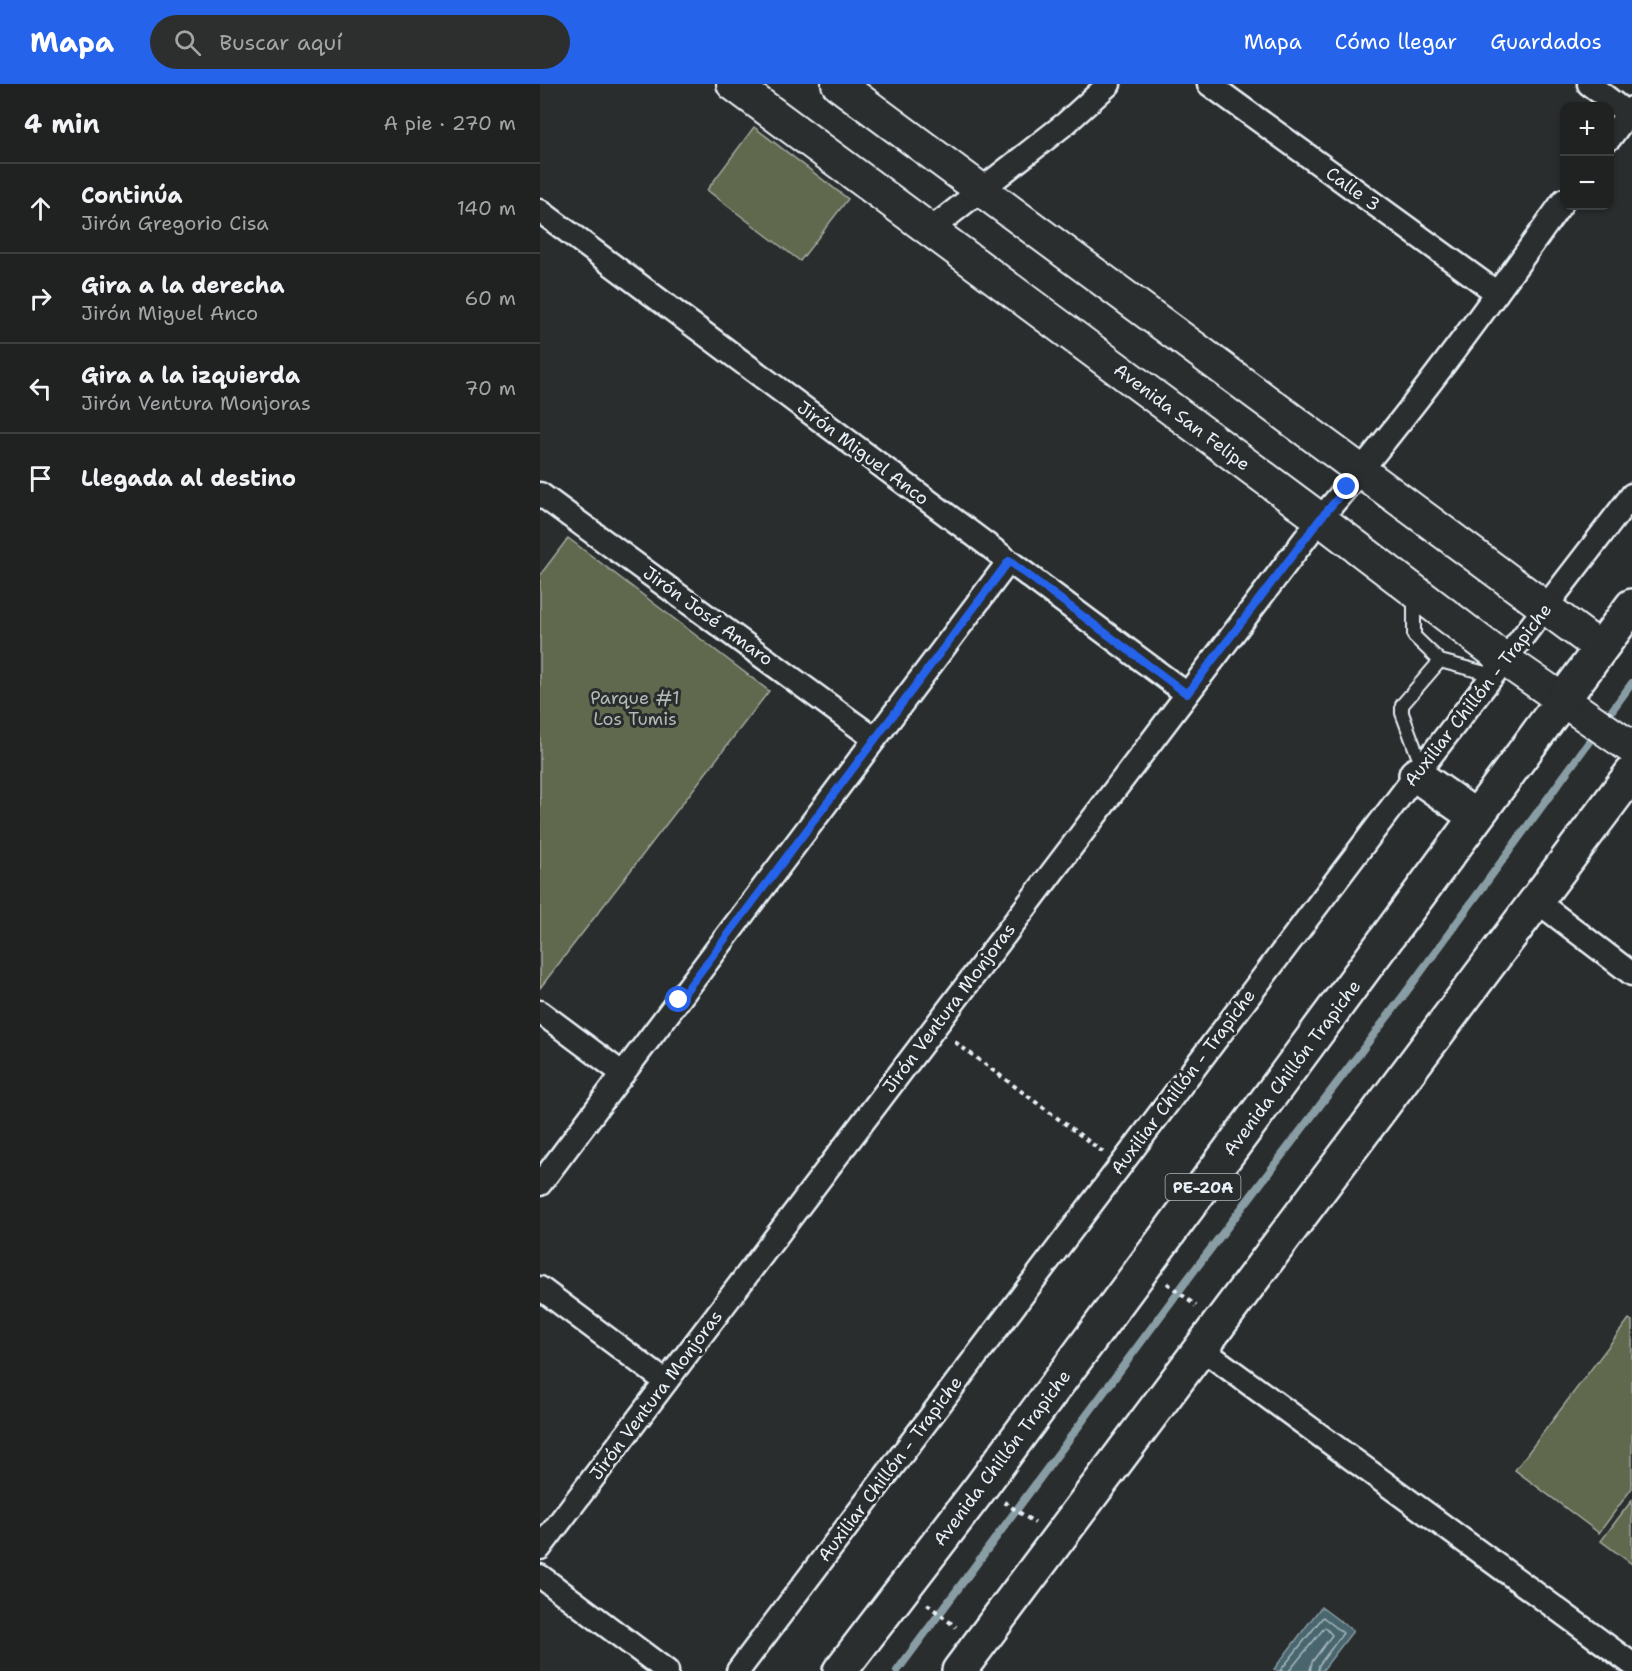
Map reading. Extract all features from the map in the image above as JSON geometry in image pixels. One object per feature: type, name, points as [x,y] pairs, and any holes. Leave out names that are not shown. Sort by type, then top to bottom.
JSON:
[{"type":"main road","name":"Avenida San Felipe","points":[[733,84],[1415,591],[1499,668],[1562,699],[1632,748]]},
{"type":"main road","points":[[838,84],[1600,648]]},
{"type":"main road","name":"Avenida Chillón Trapiche","points":[[840,1671],[981,1487],[1632,606]]},
{"type":"main road","points":[[1419,771],[1476,818]]},
{"type":"main road","points":[[959,1671],[1538,902],[1632,773]]},
{"type":"street","points":[[930,230],[1066,123],[1109,84]]},
{"type":"street","name":"Calle 3","points":[[1209,84],[1497,294]]},
{"type":"street","points":[[1589,84],[1631,113],[1614,133]]},
{"type":"street","name":"Jirón Ventura Monjoras","points":[[540,1548],[1320,519],[1362,471],[1497,294],[1560,206]]},
{"type":"street","name":"Jirón Miguel Anco","points":[[540,211],[1187,694]]},
{"type":"street","name":"Jirón José Amaro","points":[[540,494],[875,739]]},
{"type":"street","name":"Auxiliar Chillón - Trapiche","points":[[738,1671],[1419,771],[1632,495]]},
{"type":"street","points":[[540,1184],[1009,561]]},
{"type":"street","points":[[1538,902],[1632,974]]},
{"type":"street","points":[[540,1012],[623,1074]]},
{"type":"street","points":[[540,1288],[666,1382]]},
{"type":"street","points":[[1211,1337],[1632,1664]]},
{"type":"street","points":[[540,1576],[667,1671]]},
{"type":"lane","points":[[1415,591],[1414,636],[1440,661],[1499,668]]},
{"type":"lane","points":[[1419,771],[1402,713],[1402,705],[1440,661]]},
{"type":"path","points":[[935,1027],[1120,1165]]},
{"type":"path","points":[[1145,1266],[1211,1337]]},
{"type":"path","points":[[981,1487],[1059,1539]]},
{"type":"path","points":[[906,1586],[979,1646]]},
{"type":"green space","points":[[754,127],[848,199],[800,261],[707,190]]},
{"type":"green space","name":"Parque #1 Los Tumis","points":[[568,538],[769,691],[540,988],[540,575]]},
{"type":"green space","points":[[1629,1319],[1632,1321],[1632,1488],[1599,1533],[1515,1470]]},
{"type":"green space","points":[[1632,1500],[1632,1564],[1601,1541]]},
{"type":"water","points":[[1321,1607],[1353,1631],[1322,1671],[1277,1671],[1274,1669]]},
{"type":"waterway","points":[[897,1671],[1187,1280],[1404,995],[1632,683]]},
{"type":"route","points":[[679,1000],[1009,561],[1187,694],[1347,487]]}]
